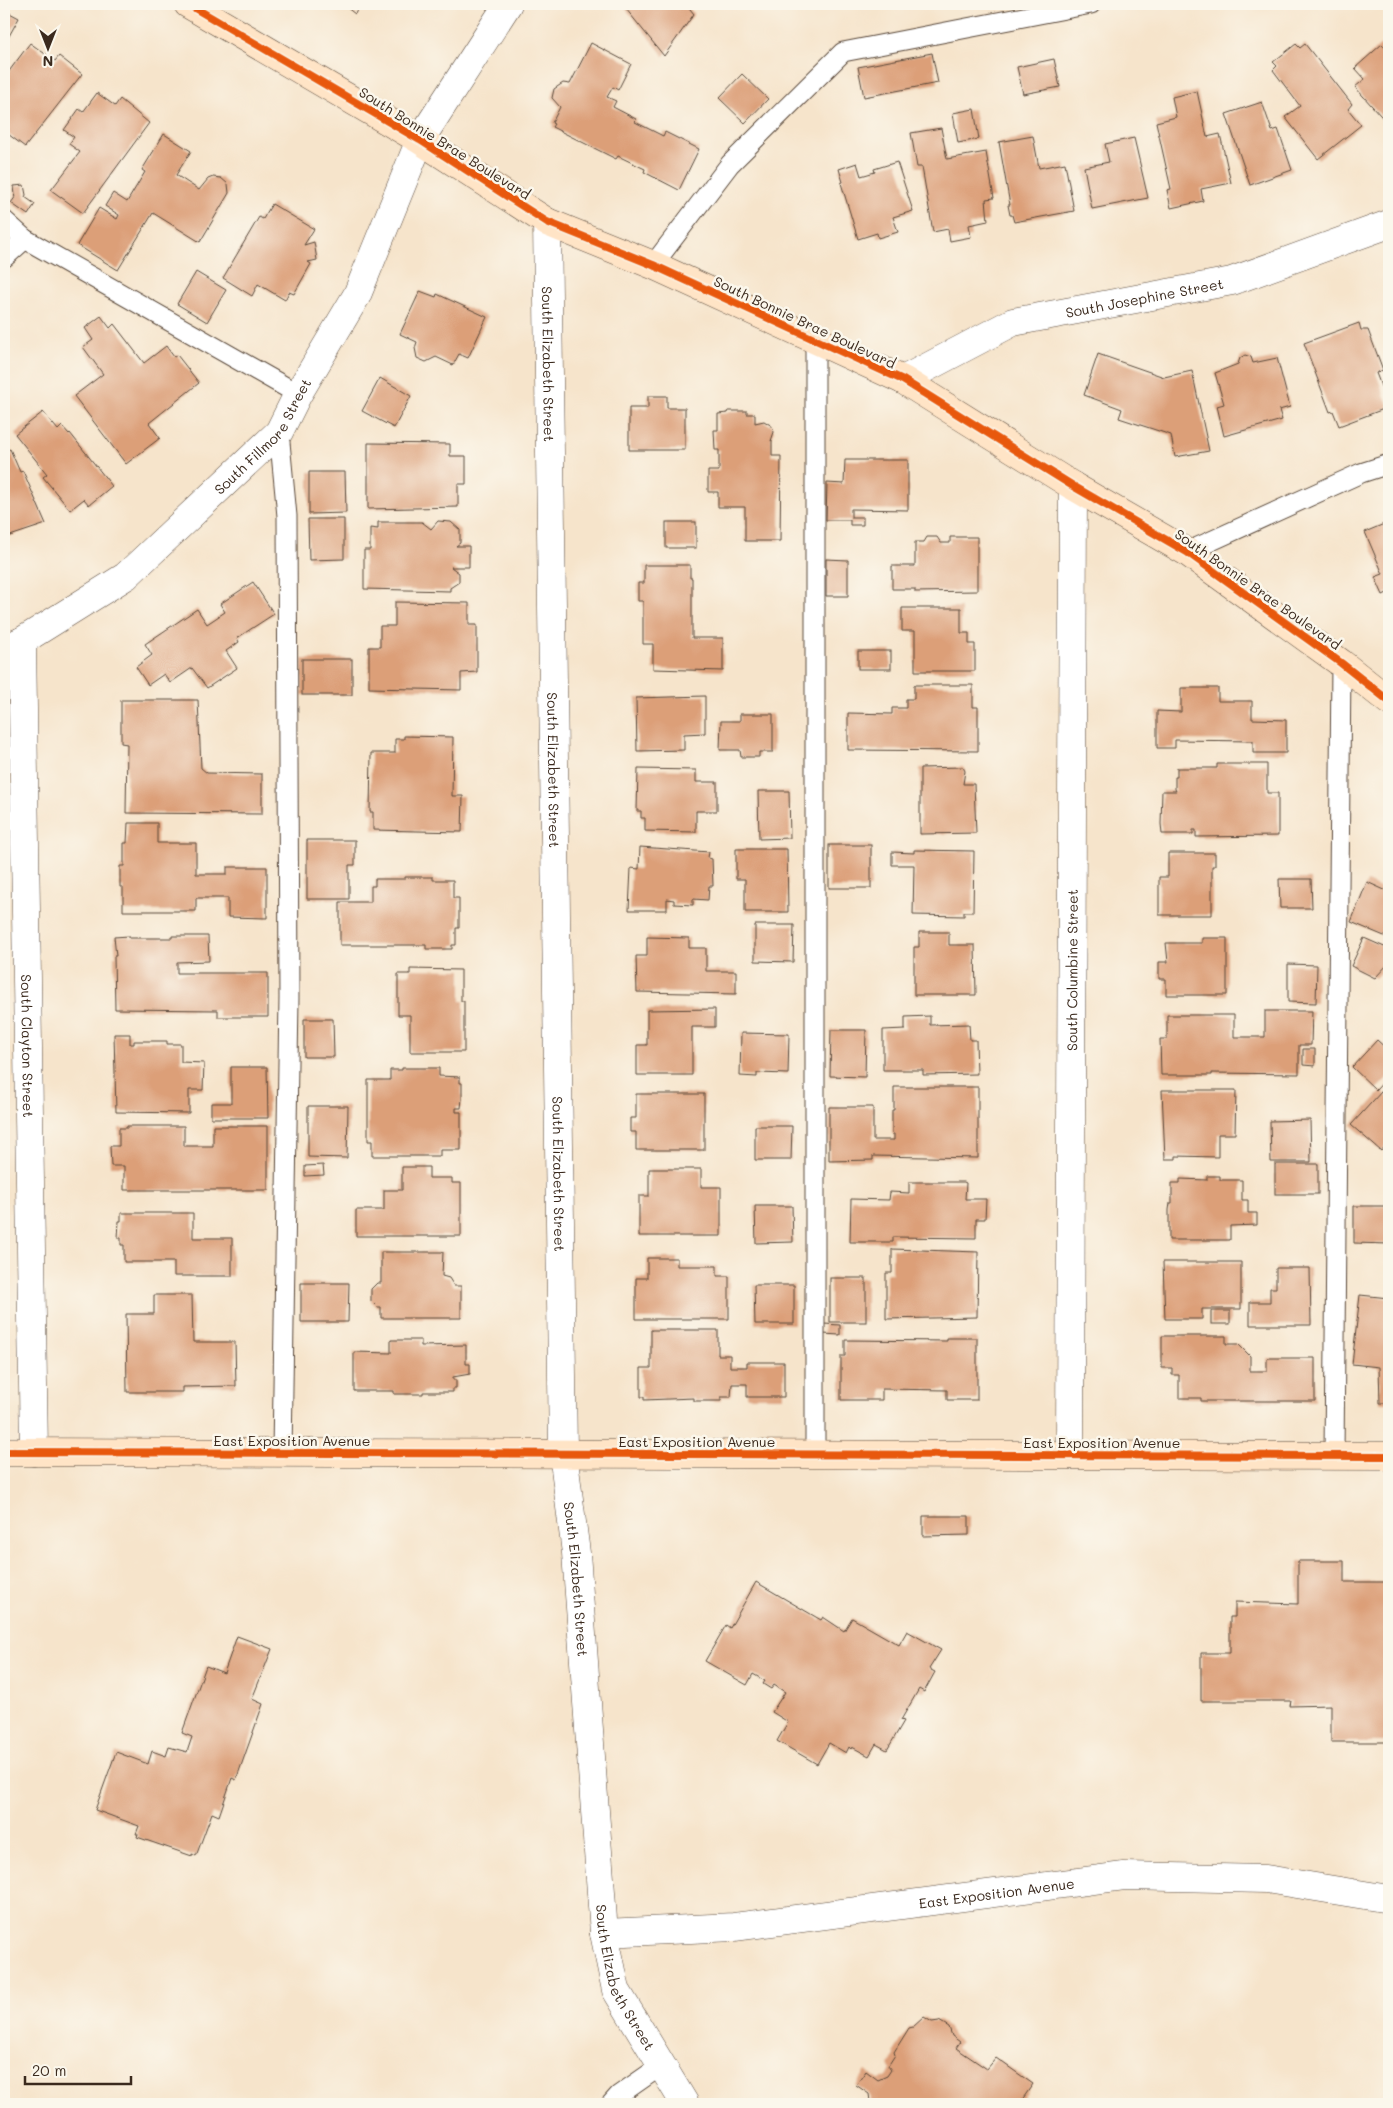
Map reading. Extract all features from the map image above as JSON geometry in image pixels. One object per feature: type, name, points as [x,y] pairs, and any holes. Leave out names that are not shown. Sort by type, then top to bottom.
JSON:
[{"type":"street","name":"South Bonnie Brae Boulevard","points":[[188,4],[420,140],[547,222],[653,265],[903,380],[1073,486],[1187,552],[1341,663],[1389,701]]},
{"type":"street","points":[[420,140],[508,4]]},
{"type":"street","name":"South Fillmore Street","points":[[13,645],[126,576],[279,432],[298,394],[357,295],[420,140]]},
{"type":"street","name":"South Elizabeth Street","points":[[547,222],[562,1453],[576,1553],[604,1933],[616,1990],[685,2104]]},
{"type":"street","name":"South Josephine Street","points":[[903,380],[1013,322],[1232,281],[1389,224]]},
{"type":"street","name":"South Columbine Street","points":[[1070,1454],[1073,486]]},
{"type":"street","name":"South Clayton Street","points":[[13,645],[34,1452]]},
{"type":"street","name":"East Exposition Avenue","points":[[4,1452],[1389,1456]]},
{"type":"street","name":"East Exposition Avenue","points":[[604,1933],[734,1928],[1124,1876],[1266,1879],[1389,1899]]},
{"type":"lane","points":[[653,265],[730,164],[843,52],[1091,4]]},
{"type":"lane","points":[[4,220],[25,239],[298,394]]},
{"type":"lane","points":[[4,258],[25,239]]},
{"type":"lane","points":[[815,340],[815,1454]]},
{"type":"lane","points":[[279,432],[287,516],[289,998],[282,1453]]},
{"type":"lane","points":[[1187,552],[1361,473],[1389,464]]},
{"type":"lane","points":[[1334,1456],[1341,663]]},
{"type":"lane","points":[[611,2104],[619,2095],[662,2065]]},
{"type":"building","points":[[342,4],[360,4],[355,14]]},
{"type":"building","points":[[622,4],[686,4],[694,14],[664,56]]},
{"type":"building","points":[[4,10],[19,18],[4,45]]},
{"type":"building","points":[[30,43],[55,61],[59,56],[82,74],[25,147],[4,131],[4,78]]},
{"type":"building","points":[[591,43],[631,64],[618,90],[613,87],[607,97],[616,101],[613,107],[636,119],[635,122],[663,136],[665,132],[699,149],[679,190],[644,172],[645,169],[618,156],[616,159],[552,127],[560,107],[552,98],[554,89],[563,83],[570,84]]},
{"type":"building","points":[[1296,44],[1300,48],[1305,44],[1352,104],[1348,109],[1361,125],[1318,159],[1285,117],[1300,106],[1273,70],[1277,66],[1273,62]]},
{"type":"building","points":[[1382,44],[1389,52],[1389,125],[1355,87],[1365,79],[1355,68]]},
{"type":"building","points":[[932,53],[938,83],[864,97],[858,67]]},
{"type":"building","points":[[1054,59],[1060,87],[1023,94],[1017,67]]},
{"type":"building","points":[[742,74],[768,99],[745,123],[719,98]]},
{"type":"building","points":[[1197,91],[1207,137],[1220,134],[1231,183],[1201,189],[1203,201],[1171,208],[1167,190],[1171,189],[1156,122],[1176,117],[1172,97]]},
{"type":"building","points":[[97,93],[115,106],[120,99],[149,123],[83,213],[51,190],[80,152],[69,144],[74,137],[64,130],[79,109],[83,112]]},
{"type":"building","points":[[1262,102],[1272,131],[1278,129],[1292,170],[1250,185],[1226,114]]},
{"type":"building","points":[[974,109],[979,139],[958,143],[953,113]]},
{"type":"building","points":[[941,128],[947,159],[986,152],[994,198],[986,199],[988,221],[969,225],[971,237],[950,241],[948,229],[933,232],[922,167],[917,167],[911,133]]},
{"type":"building","points":[[164,134],[191,151],[176,175],[199,190],[208,179],[213,177],[221,178],[228,184],[229,193],[200,242],[153,213],[118,270],[77,245],[99,208],[117,219],[119,215],[105,206],[113,193],[127,202],[145,172],[142,170]]},
{"type":"building","points":[[1033,136],[1039,168],[1065,163],[1074,211],[1014,222],[1008,205],[1010,205],[999,142]]},
{"type":"building","points":[[1134,138],[1148,198],[1092,209],[1084,167],[1109,162],[1105,144]]},
{"type":"building","points":[[897,162],[913,211],[893,217],[898,232],[878,238],[877,233],[858,239],[841,183],[843,182],[839,169],[857,163],[861,176],[875,172],[874,169]]},
{"type":"building","points":[[24,185],[25,197],[35,204],[28,215],[11,203],[16,196],[14,186]]},
{"type":"building","points":[[272,204],[314,229],[304,245],[314,242],[317,260],[308,262],[311,264],[294,294],[289,292],[285,300],[258,284],[252,296],[223,278],[259,217],[263,219]]},
{"type":"building","points":[[196,272],[226,290],[207,322],[177,304]]},
{"type":"building","points":[[420,291],[436,297],[437,294],[487,317],[468,358],[459,354],[453,365],[436,357],[426,362],[417,358],[415,348],[417,342],[400,334]]},
{"type":"building","points":[[101,316],[110,328],[114,324],[144,363],[166,346],[174,357],[177,355],[199,383],[149,423],[160,438],[126,464],[74,396],[103,374],[83,347],[93,340],[85,328]]},
{"type":"building","points":[[1359,323],[1361,330],[1368,330],[1383,370],[1376,373],[1389,407],[1339,426],[1333,411],[1330,412],[1304,343]]},
{"type":"building","points":[[1098,354],[1164,377],[1192,371],[1209,451],[1175,457],[1171,435],[1119,418],[1122,409],[1084,395]]},
{"type":"building","points":[[1245,355],[1251,357],[1253,363],[1277,358],[1290,407],[1279,410],[1282,420],[1224,436],[1217,406],[1224,404],[1215,373],[1238,364],[1240,358]]},
{"type":"building","points":[[380,378],[411,396],[394,428],[362,411]]},
{"type":"building","points":[[648,396],[667,396],[667,408],[685,408],[685,450],[629,450],[629,408],[648,408]]},
{"type":"building","points":[[728,411],[747,411],[747,414],[755,414],[755,423],[764,421],[772,426],[774,432],[771,441],[772,456],[781,456],[780,541],[745,541],[745,507],[718,507],[718,492],[708,492],[708,471],[719,471],[719,450],[715,450],[714,430],[718,430],[718,414],[728,413]]},
{"type":"building","points":[[43,412],[58,430],[62,426],[70,433],[112,486],[89,505],[84,499],[70,510],[43,477],[47,474],[15,434]]},
{"type":"building","points":[[368,443],[450,444],[450,456],[466,456],[466,484],[458,484],[458,507],[368,509]]},
{"type":"building","points":[[10,449],[20,472],[23,471],[46,524],[7,537],[4,531],[4,452]]},
{"type":"building","points":[[845,460],[908,460],[908,510],[851,509],[851,517],[863,517],[863,525],[850,525],[850,520],[826,520],[827,483],[844,484]]},
{"type":"building","points":[[309,472],[345,472],[346,513],[309,514]]},
{"type":"building","points":[[308,519],[344,519],[344,559],[309,560]]},
{"type":"building","points":[[438,521],[451,522],[460,530],[460,543],[456,546],[469,546],[469,567],[451,567],[459,573],[459,582],[450,588],[450,591],[364,589],[364,550],[370,550],[370,528],[378,529],[378,522],[422,522],[431,529]]},
{"type":"building","points":[[666,522],[696,522],[696,548],[666,548]]},
{"type":"building","points":[[1389,522],[1389,592],[1383,595],[1375,577],[1383,574],[1365,532]]},
{"type":"building","points":[[927,537],[937,537],[941,543],[950,543],[950,537],[977,537],[977,591],[915,592],[915,589],[892,589],[892,566],[915,566],[915,542],[924,542]]},
{"type":"building","points":[[826,559],[848,560],[848,596],[826,596]]},
{"type":"building","points":[[644,565],[690,565],[690,578],[692,578],[692,638],[723,638],[723,671],[653,669],[653,644],[643,644],[643,601],[638,601],[638,583],[644,583]]},
{"type":"building","points":[[253,582],[274,614],[237,638],[239,642],[226,651],[237,668],[207,688],[192,668],[170,683],[164,674],[148,685],[136,667],[152,655],[145,644],[197,609],[207,624],[225,612],[220,604]]},
{"type":"building","points":[[395,602],[469,603],[469,625],[477,625],[477,672],[461,673],[461,690],[369,688],[369,647],[380,647],[380,626],[395,626]]},
{"type":"building","points":[[902,608],[961,608],[961,633],[969,633],[969,644],[975,644],[975,671],[915,671],[915,631],[902,631]]},
{"type":"building","points":[[858,651],[891,651],[891,669],[858,669]]},
{"type":"building","points":[[302,659],[352,659],[352,695],[302,695]]},
{"type":"building","points":[[914,685],[973,685],[973,707],[978,707],[978,751],[848,750],[848,713],[892,714],[892,708],[906,708],[906,699],[914,699]]},
{"type":"building","points":[[1181,688],[1218,688],[1218,701],[1252,701],[1252,719],[1286,720],[1286,753],[1253,753],[1253,741],[1175,740],[1175,748],[1157,748],[1157,711],[1181,712]]},
{"type":"building","points":[[705,696],[705,733],[684,734],[684,750],[637,751],[636,698]]},
{"type":"building","points":[[121,700],[198,700],[201,768],[207,773],[262,774],[262,814],[126,813],[127,744],[121,743]]},
{"type":"building","points":[[740,714],[773,714],[773,752],[759,752],[759,757],[741,757],[740,750],[720,750],[721,721],[740,721]]},
{"type":"building","points":[[404,736],[453,737],[452,796],[463,796],[462,832],[373,830],[373,812],[370,812],[371,753],[395,753],[395,739],[404,739]]},
{"type":"building","points":[[1217,764],[1267,764],[1267,793],[1278,793],[1278,836],[1196,837],[1196,830],[1193,830],[1193,834],[1162,834],[1162,791],[1176,791],[1175,777],[1177,777],[1177,768],[1217,768]]},
{"type":"building","points":[[963,767],[965,771],[963,784],[974,784],[976,833],[920,834],[920,768]]},
{"type":"building","points":[[638,769],[696,770],[696,782],[717,782],[717,811],[696,811],[696,832],[645,831],[645,818],[641,818],[641,811],[637,811]]},
{"type":"building","points":[[758,791],[789,791],[790,838],[759,839]]},
{"type":"building","points":[[128,823],[157,823],[157,843],[196,843],[196,874],[227,874],[227,867],[267,867],[267,918],[228,917],[228,898],[196,898],[196,911],[123,911],[123,887],[120,887],[120,866],[124,866],[124,843],[127,843]]},
{"type":"building","points":[[307,840],[355,840],[355,865],[349,865],[349,899],[307,899]]},
{"type":"building","points":[[829,845],[871,845],[871,888],[829,888]]},
{"type":"building","points":[[640,847],[709,852],[708,858],[712,859],[713,886],[709,886],[708,900],[693,899],[693,905],[674,904],[674,900],[667,899],[667,910],[629,910],[631,868],[639,869]]},
{"type":"building","points":[[736,849],[787,849],[788,912],[745,912],[745,879],[736,879]]},
{"type":"building","points":[[914,850],[974,851],[973,912],[964,912],[964,916],[913,915],[914,865],[892,865],[892,852],[914,853]]},
{"type":"building","points":[[1168,853],[1215,853],[1215,866],[1212,866],[1212,915],[1159,915],[1159,877],[1168,877]]},
{"type":"building","points":[[405,877],[433,877],[433,880],[453,880],[453,898],[459,898],[459,928],[456,928],[456,945],[452,945],[452,949],[426,949],[426,945],[340,945],[340,902],[371,902],[371,886],[375,886],[375,879],[405,879]]},
{"type":"building","points":[[1279,879],[1311,879],[1312,908],[1280,908]]},
{"type":"building","points":[[1367,882],[1389,892],[1389,938],[1351,922]]},
{"type":"building","points":[[755,925],[794,925],[793,962],[755,961]]},
{"type":"building","points":[[919,932],[949,932],[949,945],[975,945],[976,995],[914,995],[914,947],[919,947]]},
{"type":"building","points":[[129,936],[129,938],[172,938],[172,936],[208,936],[209,961],[177,962],[177,973],[268,973],[268,1017],[218,1017],[218,1010],[115,1009],[114,956],[116,956],[114,937]]},
{"type":"building","points":[[647,937],[689,938],[689,948],[706,948],[706,971],[736,971],[736,994],[637,992],[636,956],[647,956]]},
{"type":"building","points":[[1202,938],[1227,938],[1227,995],[1166,995],[1166,979],[1159,979],[1159,962],[1168,962],[1166,943],[1202,943]]},
{"type":"building","points":[[1364,938],[1389,949],[1389,963],[1375,978],[1351,966]]},
{"type":"building","points":[[1288,964],[1317,965],[1316,1003],[1288,1002]]},
{"type":"building","points":[[410,969],[461,970],[461,1001],[464,1001],[464,1052],[410,1052],[410,1015],[398,1015],[398,974],[410,974]]},
{"type":"building","points":[[715,1009],[715,1027],[692,1027],[692,1075],[637,1075],[637,1045],[647,1045],[647,1010]]},
{"type":"building","points":[[1265,1011],[1312,1011],[1311,1045],[1299,1045],[1299,1074],[1212,1073],[1212,1075],[1161,1075],[1160,1039],[1167,1039],[1167,1015],[1234,1015],[1234,1037],[1265,1037]]},
{"type":"building","points":[[930,1016],[930,1025],[969,1024],[970,1040],[976,1040],[977,1074],[923,1075],[923,1070],[883,1070],[883,1030],[905,1029],[905,1017]]},
{"type":"building","points":[[304,1019],[333,1019],[334,1057],[304,1057]]},
{"type":"building","points":[[831,1030],[866,1030],[865,1077],[830,1076]]},
{"type":"building","points":[[741,1033],[789,1034],[788,1074],[757,1073],[757,1077],[740,1076]]},
{"type":"building","points":[[114,1034],[130,1034],[130,1044],[134,1044],[134,1041],[167,1041],[167,1044],[181,1044],[181,1062],[204,1063],[203,1090],[189,1090],[189,1113],[116,1112]]},
{"type":"building","points":[[1377,1040],[1389,1051],[1389,1076],[1376,1090],[1352,1067]]},
{"type":"building","points":[[1303,1049],[1315,1049],[1315,1066],[1303,1065]]},
{"type":"building","points":[[231,1067],[267,1067],[268,1118],[211,1118],[211,1103],[231,1103]]},
{"type":"building","points":[[402,1068],[439,1068],[439,1076],[460,1077],[460,1083],[462,1083],[461,1108],[456,1108],[456,1112],[461,1112],[461,1150],[440,1150],[440,1156],[372,1156],[372,1141],[368,1141],[368,1080],[390,1080],[390,1070],[402,1070]]},
{"type":"building","points":[[894,1087],[978,1087],[978,1158],[873,1156],[873,1160],[829,1161],[829,1107],[873,1107],[873,1140],[894,1140],[894,1134],[892,1134],[892,1110],[894,1110]]},
{"type":"building","points":[[1162,1090],[1236,1090],[1235,1134],[1218,1134],[1218,1157],[1176,1156],[1176,1159],[1165,1159]]},
{"type":"building","points":[[1382,1091],[1389,1098],[1389,1142],[1381,1151],[1351,1125]]},
{"type":"building","points":[[636,1094],[704,1094],[704,1150],[636,1150],[636,1132],[630,1132],[630,1118],[636,1118]]},
{"type":"building","points":[[308,1106],[348,1106],[347,1158],[308,1157]]},
{"type":"building","points":[[1310,1120],[1311,1162],[1271,1162],[1270,1121]]},
{"type":"building","points":[[127,1126],[184,1126],[184,1146],[213,1146],[213,1126],[268,1126],[268,1190],[124,1190],[124,1166],[111,1166],[110,1146],[119,1146],[119,1128],[127,1128]]},
{"type":"building","points":[[755,1126],[792,1126],[791,1160],[755,1160]]},
{"type":"building","points":[[1275,1164],[1318,1164],[1318,1194],[1275,1194]]},
{"type":"building","points":[[323,1165],[324,1175],[305,1176],[305,1166]]},
{"type":"building","points":[[402,1167],[429,1167],[429,1178],[452,1178],[452,1183],[461,1183],[461,1236],[356,1236],[356,1210],[384,1210],[384,1190],[402,1190]]},
{"type":"building","points":[[649,1169],[701,1169],[701,1187],[721,1187],[721,1236],[639,1236],[639,1196],[649,1196]]},
{"type":"building","points":[[1207,1176],[1220,1176],[1220,1180],[1242,1180],[1242,1200],[1248,1200],[1248,1213],[1257,1213],[1257,1225],[1230,1226],[1230,1240],[1169,1240],[1169,1210],[1170,1203],[1172,1203],[1172,1183],[1180,1183],[1180,1179],[1207,1180]]},
{"type":"building","points":[[909,1182],[964,1182],[966,1183],[965,1199],[986,1199],[985,1219],[976,1219],[976,1238],[893,1237],[893,1242],[850,1242],[851,1199],[889,1200],[890,1192],[909,1193]]},
{"type":"building","points":[[755,1206],[792,1206],[793,1242],[756,1243]]},
{"type":"building","points":[[1354,1206],[1389,1206],[1389,1244],[1354,1243]]},
{"type":"building","points":[[121,1213],[193,1213],[193,1238],[232,1238],[232,1276],[174,1276],[174,1262],[124,1262],[124,1245],[121,1245],[121,1238],[118,1238]]},
{"type":"building","points":[[892,1249],[978,1252],[977,1317],[886,1319],[886,1273],[892,1273]]},
{"type":"building","points":[[381,1252],[443,1252],[442,1276],[449,1278],[454,1286],[461,1286],[461,1318],[381,1318],[381,1307],[377,1307],[371,1301],[371,1289],[377,1283],[381,1283]]},
{"type":"building","points":[[647,1258],[677,1258],[677,1266],[717,1266],[717,1276],[729,1276],[729,1319],[636,1319],[636,1278],[647,1278]]},
{"type":"building","points":[[1163,1262],[1241,1262],[1241,1309],[1202,1309],[1202,1319],[1165,1319]]},
{"type":"building","points":[[1276,1268],[1310,1268],[1311,1325],[1250,1325],[1250,1302],[1270,1302],[1270,1288],[1276,1288]]},
{"type":"building","points":[[830,1278],[866,1278],[866,1322],[830,1322]]},
{"type":"building","points":[[301,1283],[349,1283],[348,1322],[301,1322]]},
{"type":"building","points":[[754,1285],[794,1285],[794,1324],[755,1324]]},
{"type":"building","points":[[154,1295],[192,1295],[193,1342],[235,1342],[236,1386],[183,1387],[183,1392],[127,1392],[126,1314],[154,1314]]},
{"type":"building","points":[[1360,1295],[1389,1298],[1389,1403],[1380,1403],[1379,1367],[1352,1364]]},
{"type":"building","points":[[1211,1311],[1230,1311],[1230,1324],[1211,1324]]},
{"type":"building","points":[[824,1324],[840,1325],[840,1335],[823,1334]]},
{"type":"building","points":[[651,1330],[718,1330],[718,1355],[730,1355],[730,1367],[747,1367],[747,1362],[784,1362],[784,1397],[747,1397],[747,1384],[732,1384],[731,1397],[721,1397],[721,1401],[694,1401],[694,1398],[644,1400],[644,1397],[641,1397],[641,1368],[651,1368]]},
{"type":"building","points":[[1162,1336],[1226,1336],[1226,1344],[1238,1344],[1250,1356],[1250,1371],[1267,1371],[1267,1358],[1315,1358],[1315,1401],[1201,1401],[1201,1398],[1179,1398],[1179,1375],[1172,1375],[1172,1368],[1162,1368]]},
{"type":"building","points":[[947,1338],[977,1338],[977,1400],[947,1400],[947,1390],[882,1389],[882,1400],[841,1400],[841,1356],[845,1356],[845,1340],[947,1341]]},
{"type":"building","points":[[391,1340],[421,1340],[421,1346],[466,1345],[466,1364],[470,1364],[470,1374],[453,1377],[453,1380],[456,1380],[456,1388],[453,1388],[453,1392],[394,1394],[394,1391],[354,1391],[354,1352],[391,1353]]},
{"type":"building","points":[[923,1516],[969,1516],[969,1535],[923,1536]]},
{"type":"building","points":[[1298,1561],[1344,1561],[1344,1582],[1389,1582],[1389,1742],[1331,1742],[1331,1705],[1290,1706],[1291,1701],[1201,1701],[1201,1653],[1230,1653],[1230,1617],[1235,1617],[1235,1602],[1298,1604]]},
{"type":"building","points":[[756,1582],[821,1620],[823,1617],[844,1631],[852,1618],[899,1645],[907,1631],[941,1650],[929,1669],[935,1672],[924,1692],[919,1689],[901,1720],[904,1721],[887,1750],[876,1744],[869,1756],[852,1747],[851,1749],[849,1747],[846,1753],[829,1743],[817,1764],[777,1741],[788,1722],[772,1712],[785,1692],[774,1685],[771,1689],[763,1684],[765,1681],[753,1674],[747,1685],[705,1661],[726,1625],[730,1628]]},
{"type":"building","points":[[237,1636],[272,1649],[252,1699],[263,1704],[236,1780],[232,1778],[219,1816],[212,1813],[196,1856],[137,1837],[138,1834],[136,1834],[139,1826],[95,1810],[116,1752],[148,1764],[152,1751],[166,1756],[169,1747],[187,1752],[192,1737],[182,1733],[206,1666],[224,1673]]},
{"type":"building","points":[[924,2017],[932,2022],[939,2021],[949,2027],[952,2036],[960,2042],[956,2048],[987,2069],[996,2058],[1033,2084],[1019,2104],[863,2104],[865,2101],[870,2101],[869,2094],[856,2085],[866,2071],[878,2080],[887,2076],[891,2070],[888,2066],[895,2055],[894,2052],[909,2028],[913,2027]]},
{"type":"cycle path","points":[[188,4],[420,140],[547,222],[653,265],[903,380],[1073,486],[1187,552],[1341,663],[1389,701]]},
{"type":"cycle path","points":[[4,1452],[1389,1456]]}]
